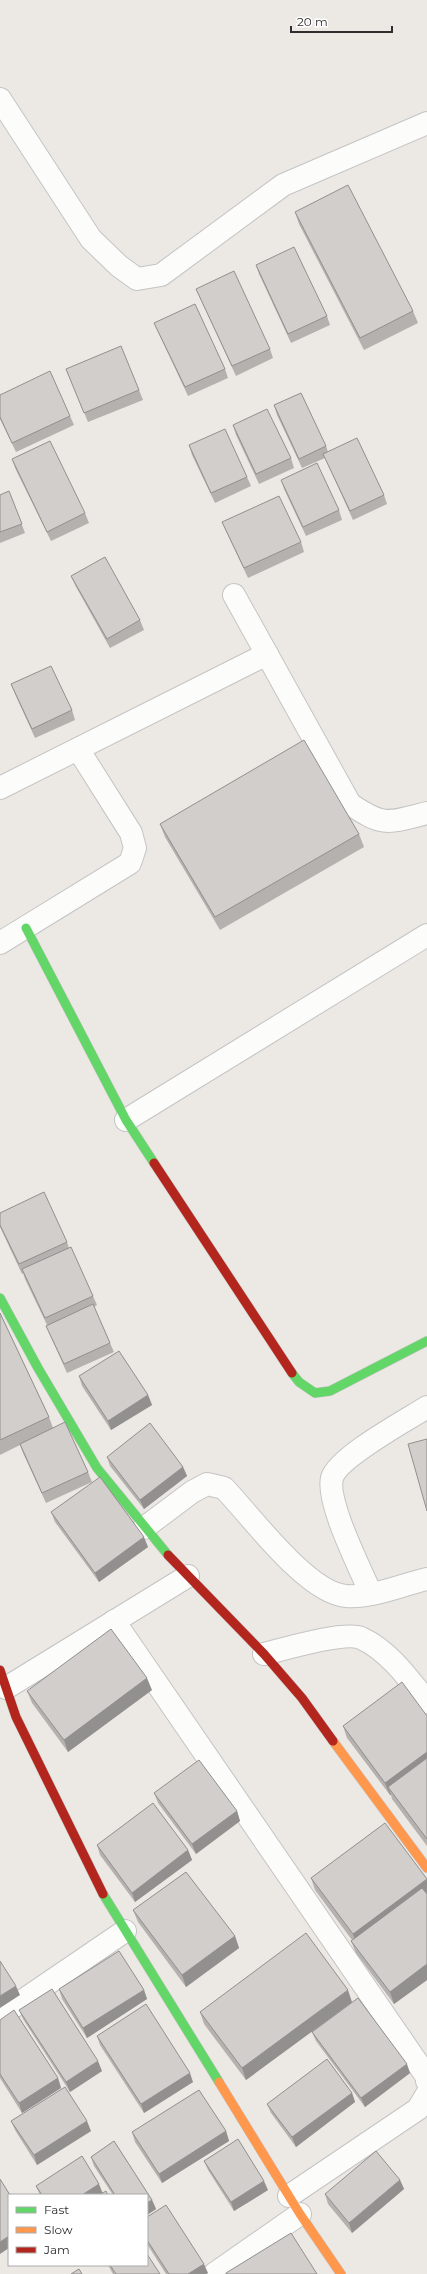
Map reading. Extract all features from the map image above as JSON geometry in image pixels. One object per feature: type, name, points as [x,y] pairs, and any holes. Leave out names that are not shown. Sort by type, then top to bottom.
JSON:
[{"type":"street","points":[[0,99],[91,239],[119,266],[137,279],[161,275],[283,185],[427,123]]},
{"type":"street","points":[[234,595],[350,804],[370,817],[384,822],[427,813]]},
{"type":"street","points":[[0,788],[267,654]]},
{"type":"street","points":[[0,943],[130,863],[135,848],[131,833],[78,749]]},
{"type":"street","points":[[26,928],[126,1120],[286,1366],[299,1382],[315,1393],[330,1392],[427,1342]]},
{"type":"street","points":[[126,1120],[427,935]]},
{"type":"street","points":[[0,1298],[38,1368],[97,1468],[144,1528],[188,1576],[264,1654],[302,1698],[427,1868]]},
{"type":"street","points":[[371,1594],[333,1502],[332,1478],[343,1463],[359,1450],[427,1407]]},
{"type":"street","points":[[144,1528],[192,1492],[207,1484],[224,1488],[300,1572],[326,1591],[346,1596],[371,1594],[427,1579]]},
{"type":"street","points":[[188,1576],[114,1621],[3,1679],[16,1717],[96,1881],[125,1931],[300,2214],[341,2274]]},
{"type":"street","points":[[114,1621],[427,2078],[427,2081]]},
{"type":"street","points":[[264,1654],[332,1638],[360,1637],[385,1654],[412,1681],[427,1702]]},
{"type":"street","points":[[0,2016],[125,1931]]},
{"type":"street","points":[[289,2196],[418,2109],[427,2094]]},
{"type":"street","points":[[214,2274],[300,2214]]},
{"type":"building","points":[[348,185],[413,311],[360,338],[295,212]]},
{"type":"building","points":[[294,247],[327,316],[288,334],[256,265]]},
{"type":"building","points":[[234,271],[270,349],[232,366],[196,289]]},
{"type":"building","points":[[195,304],[225,369],[185,387],[154,323]]},
{"type":"building","points":[[121,346],[139,390],[84,413],[66,369]]},
{"type":"building","points":[[50,371],[70,416],[12,443],[0,417],[0,395]]},
{"type":"building","points":[[301,393],[326,446],[299,459],[274,405]]},
{"type":"building","points":[[267,409],[291,458],[256,474],[233,425]]},
{"type":"building","points":[[225,429],[247,477],[211,493],[189,445]]},
{"type":"building","points":[[357,438],[384,495],[350,511],[323,454]]},
{"type":"building","points":[[50,441],[85,513],[47,532],[12,459]]},
{"type":"building","points":[[317,463],[339,510],[303,527],[281,480]]},
{"type":"building","points":[[9,491],[22,524],[0,532],[0,495]]},
{"type":"building","points":[[279,496],[301,542],[244,568],[222,522]]},
{"type":"building","points":[[105,557],[140,620],[107,639],[71,576]]},
{"type":"building","points":[[51,666],[72,710],[32,729],[11,684]]},
{"type":"building","points":[[304,740],[359,834],[215,917],[160,824]]},
{"type":"building","points":[[44,1192],[67,1242],[19,1264],[0,1225],[0,1213]]},
{"type":"building","points":[[71,1247],[93,1296],[45,1318],[22,1269]]},
{"type":"building","points":[[93,1304],[110,1343],[64,1364],[46,1326]]},
{"type":"building","points":[[0,1313],[49,1417],[0,1440]]},
{"type":"building","points":[[119,1351],[148,1395],[108,1421],[79,1376]]},
{"type":"building","points":[[65,1422],[88,1472],[42,1493],[20,1444]]},
{"type":"building","points":[[150,1423],[183,1467],[140,1500],[107,1457]]},
{"type":"building","points":[[427,1439],[427,1511],[408,1444]]},
{"type":"building","points":[[100,1477],[144,1537],[95,1573],[51,1512]]},
{"type":"building","points":[[111,1629],[147,1678],[64,1740],[27,1691]]},
{"type":"building","points":[[402,1682],[427,1716],[427,1752],[385,1783],[343,1726]]},
{"type":"building","points":[[427,1758],[427,1839],[388,1787]]},
{"type":"building","points":[[199,1760],[237,1811],[192,1844],[154,1793]]},
{"type":"building","points":[[153,1803],[188,1850],[132,1893],[97,1845]]},
{"type":"building","points":[[385,1823],[427,1879],[353,1934],[311,1878]]},
{"type":"building","points":[[186,1872],[235,1936],[182,1975],[133,1910]]},
{"type":"building","points":[[422,1888],[427,1894],[427,1964],[390,1992],[351,1941]]},
{"type":"building","points":[[306,1933],[348,1990],[242,2068],[200,2012]]},
{"type":"building","points":[[119,1951],[144,1990],[83,2028],[59,1989]]},
{"type":"building","points":[[0,1961],[16,1986],[0,1996]]},
{"type":"building","points":[[52,1989],[98,2061],[66,2082],[19,2010]]},
{"type":"building","points":[[358,1998],[407,2064],[361,2098],[312,2032]]},
{"type":"building","points":[[146,2004],[190,2073],[141,2104],[97,2036]]},
{"type":"building","points":[[14,2010],[58,2078],[19,2103],[0,2074],[0,2020]]},
{"type":"building","points":[[327,2059],[352,2093],[292,2137],[267,2104]]},
{"type":"building","points":[[65,2087],[87,2121],[34,2155],[11,2121]]},
{"type":"building","points":[[199,2090],[226,2131],[159,2174],[132,2132]]},
{"type":"building","points":[[238,2139],[264,2181],[231,2202],[204,2161]]},
{"type":"building","points":[[114,2141],[152,2200],[148,2202],[148,2194],[114,2194],[91,2157]]},
{"type":"building","points":[[376,2151],[400,2180],[349,2223],[325,2194]]},
{"type":"building","points":[[82,2156],[99,2184],[84,2194],[41,2194],[36,2186]]},
{"type":"building","points":[[0,2179],[9,2194],[8,2194],[8,2237],[0,2242]]},
{"type":"building","points":[[106,2191],[108,2194],[101,2194]]},
{"type":"building","points":[[166,2205],[204,2264],[188,2274],[169,2274],[148,2242],[148,2216]]},
{"type":"building","points":[[291,2233],[317,2274],[226,2274],[226,2273]]},
{"type":"building","points":[[148,2256],[160,2274],[116,2274],[111,2266],[148,2266]]},
{"type":"building","points":[[79,2269],[82,2274],[71,2274]]},
{"type":"traffic: fast","points":[[26,928],[126,1120],[154,1163]]},
{"type":"traffic: fast","points":[[0,1298],[38,1368],[97,1468],[168,1555]]},
{"type":"traffic: fast","points":[[292,1373],[299,1382],[315,1393],[330,1391],[427,1341]]},
{"type":"traffic: fast","points":[[103,1894],[219,2082]]},
{"type":"traffic: slow","points":[[333,1741],[427,1868]]},
{"type":"traffic: slow","points":[[219,2082],[300,2214],[341,2274]]},
{"type":"traffic: jam","points":[[154,1163],[292,1373]]},
{"type":"traffic: jam","points":[[168,1555],[264,1654],[302,1698],[333,1741]]},
{"type":"traffic: jam","points":[[0,1670],[16,1717],[103,1894]]}]
